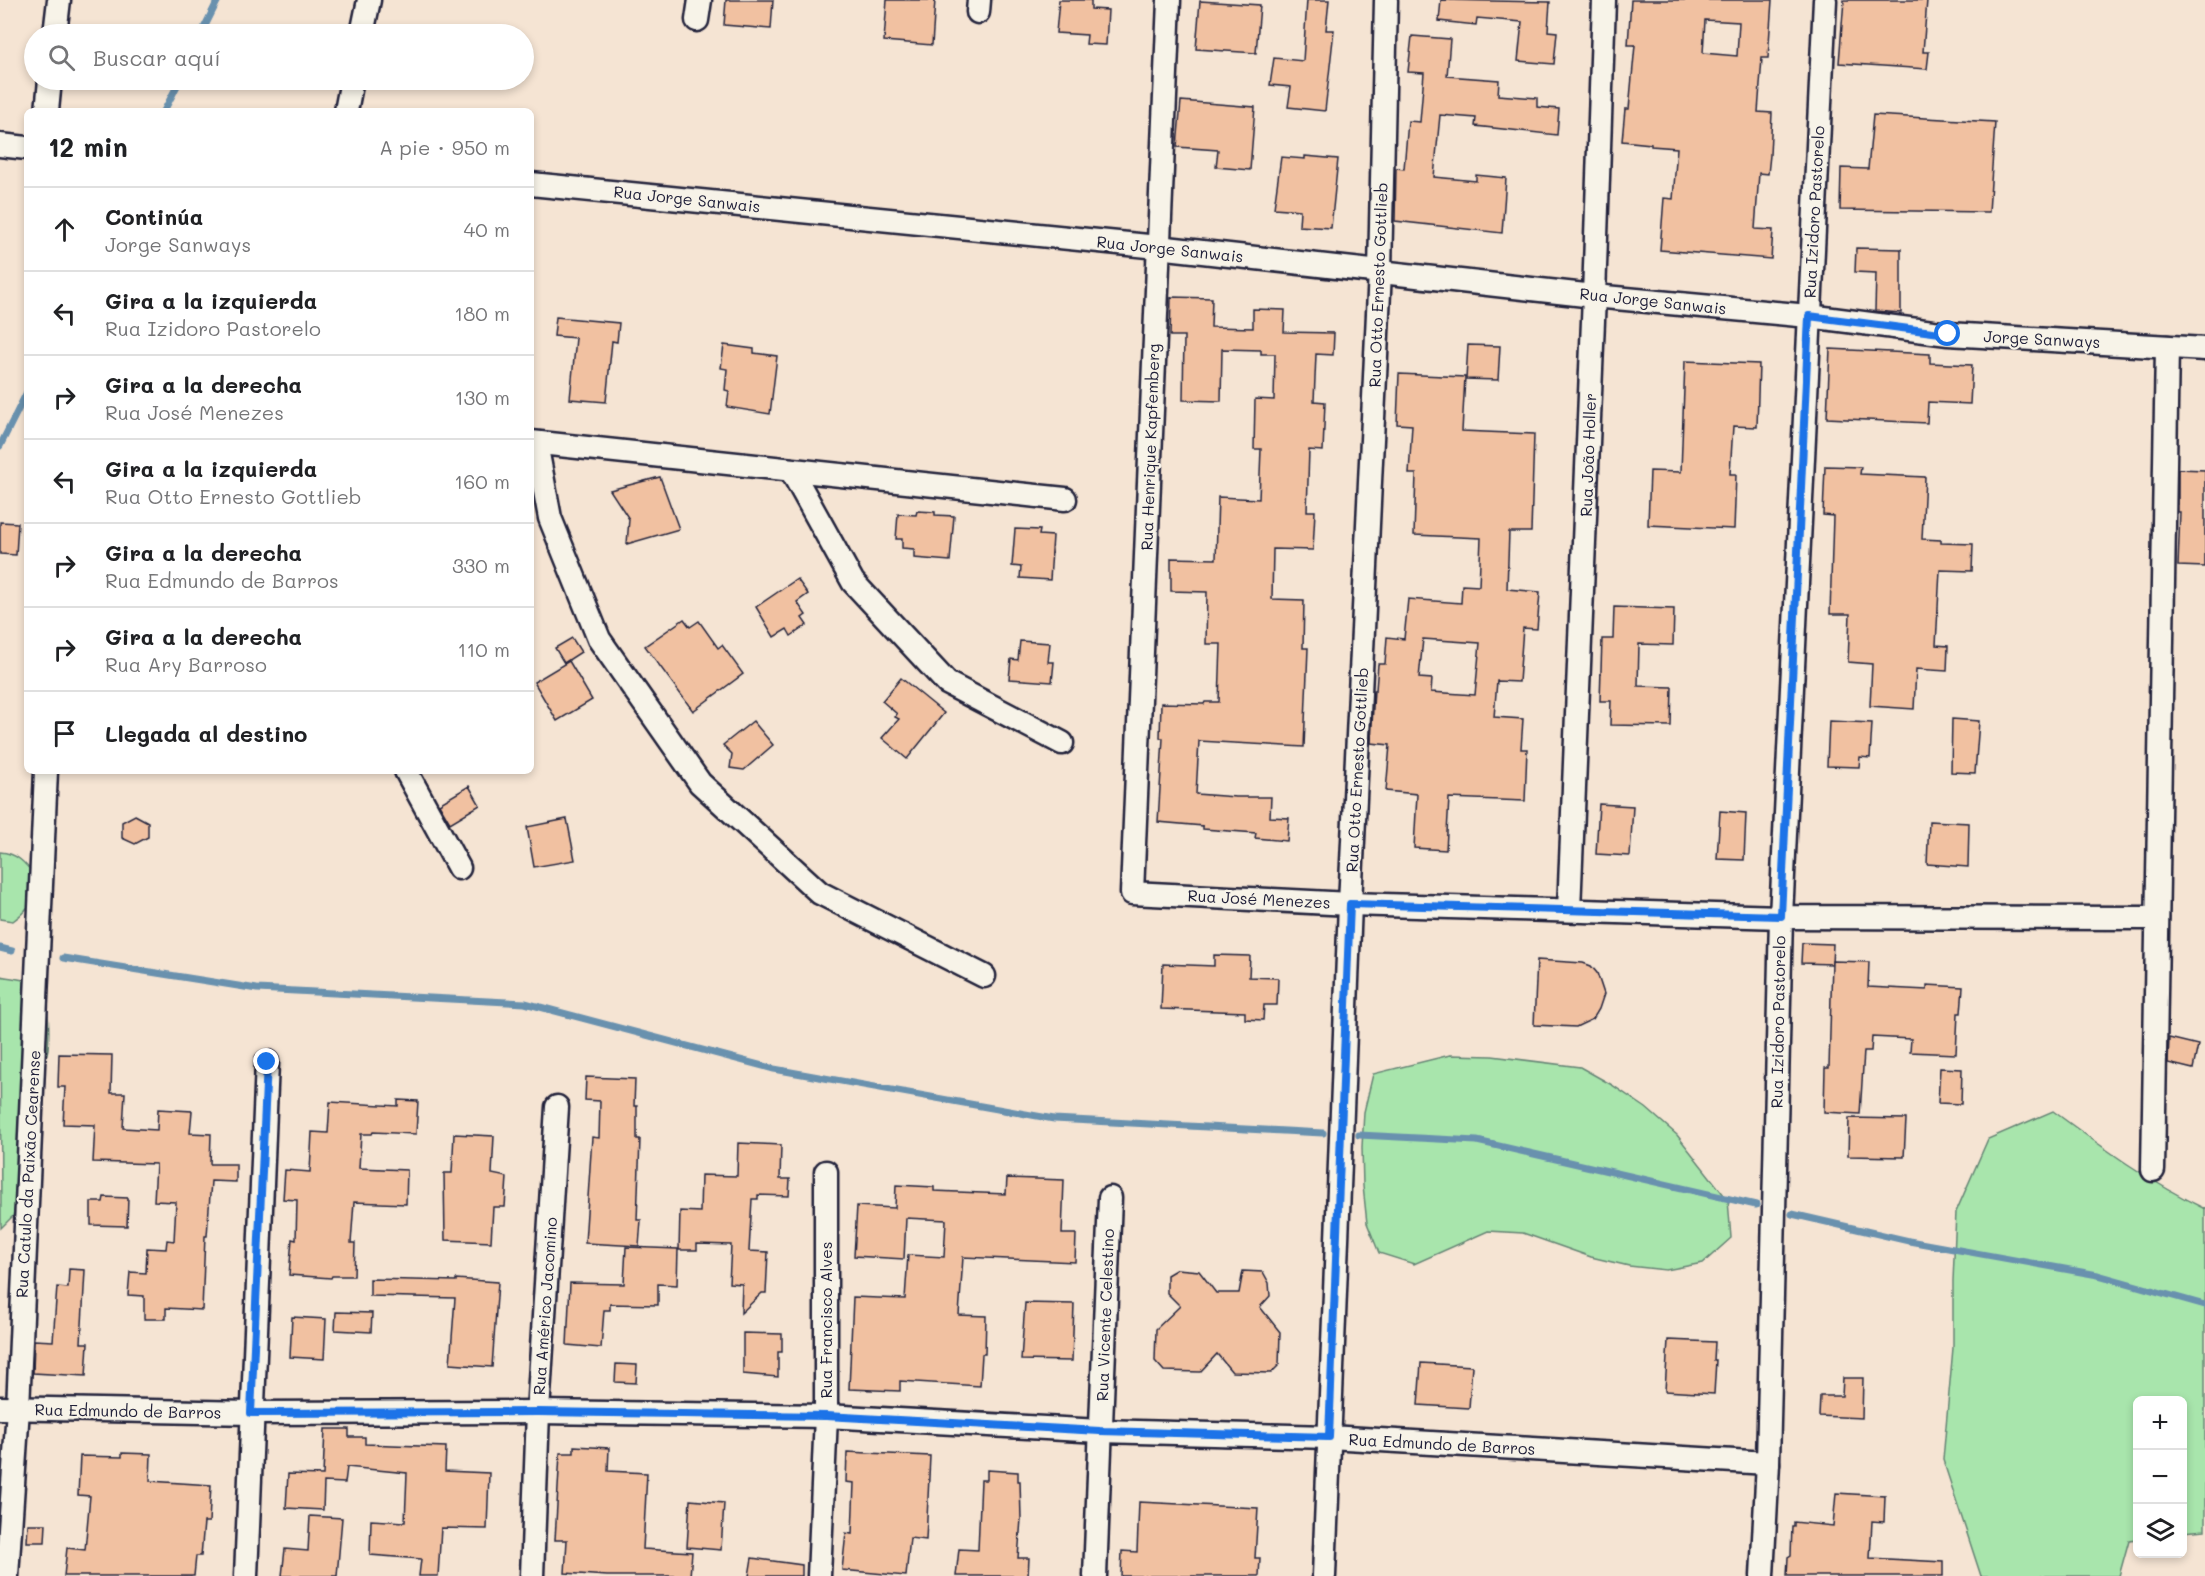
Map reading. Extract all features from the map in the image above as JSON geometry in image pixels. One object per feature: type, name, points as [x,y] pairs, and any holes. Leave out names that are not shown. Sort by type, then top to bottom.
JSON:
[{"type":"street","points":[[56,24],[59,0]]},
{"type":"street","points":[[364,24],[369,0]]},
{"type":"street","name":"Rua Henrique Kapfemberg","points":[[1132,893],[1169,0]]},
{"type":"street","name":"Rua Otto Ernesto Gottlieb","points":[[1324,1576],[1350,904],[1380,271],[1386,0]]},
{"type":"street","name":"Rua João Holler","points":[[1569,910],[1604,0]]},
{"type":"street","name":"Rua Izidoro Pastorelo","points":[[1762,1576],[1768,1463],[1781,916],[1825,0]]},
{"type":"street","points":[[47,108],[49,90]]},
{"type":"street","points":[[346,108],[350,90]]},
{"type":"street","points":[[0,145],[24,147]]},
{"type":"street","name":"Rua Jorge Sanwais","points":[[534,184],[1158,247],[1594,296],[1809,316]]},
{"type":"street","name":"Jorge Sanways","points":[[1809,316],[1948,334],[2205,349]]},
{"type":"street","points":[[2152,1170],[2167,347]]},
{"type":"street","points":[[534,442],[1065,499]]},
{"type":"street","points":[[534,446],[550,518],[599,639],[700,783],[820,893],[984,976]]},
{"type":"street","points":[[791,470],[853,582],[947,683],[1062,743]]},
{"type":"street","name":"Rua Catulo da Paixão Cearense","points":[[8,1576],[9,1408],[46,774]]},
{"type":"street","points":[[408,774],[459,868]]},
{"type":"street","name":"Rua José Menezes","points":[[1132,893],[1350,904],[1781,916],[2157,918]]},
{"type":"street","points":[[246,1576],[267,1062]]},
{"type":"street","name":"Rua Américo Jacomino","points":[[532,1576],[538,1412],[557,1107]]},
{"type":"street","name":"Rua Francisco Alves","points":[[819,1576],[826,1416],[826,1172]]},
{"type":"street","name":"Rua Vicente Celestino","points":[[1095,1576],[1110,1198]]},
{"type":"street","name":"Rua Edmundo de Barros","points":[[9,1408],[251,1413],[538,1412],[826,1416],[1100,1431],[1329,1437],[1768,1463]]},
{"type":"green space","points":[[0,852],[16,857],[35,876],[31,902],[13,921],[0,919]]},
{"type":"green space","points":[[0,976],[26,981],[36,987],[45,1003],[49,1031],[48,1049],[13,1216],[1,1228]]},
{"type":"green space","points":[[1450,1055],[1492,1056],[1580,1067],[1612,1085],[1646,1108],[1677,1135],[1728,1200],[1731,1238],[1703,1263],[1666,1270],[1629,1266],[1591,1257],[1523,1233],[1488,1231],[1414,1264],[1379,1253],[1367,1223],[1363,1186],[1364,1112],[1373,1074]]},
{"type":"green space","points":[[2053,1111],[2146,1176],[2205,1209],[2205,1530],[2187,1532],[2187,1396],[2133,1396],[2133,1540],[2129,1540],[2119,1576],[1981,1576],[1943,1460],[1953,1348],[1956,1212],[1988,1139]]},
{"type":"building","points":[[726,0],[773,0],[771,29],[724,25]]},
{"type":"building","points":[[887,0],[935,0],[932,45],[884,41]]},
{"type":"building","points":[[1059,0],[1091,0],[1091,9],[1108,10],[1106,45],[1086,44],[1087,35],[1056,33]]},
{"type":"building","points":[[1307,0],[1329,0],[1326,30],[1334,30],[1325,111],[1288,107],[1291,87],[1270,85],[1274,58],[1303,61]]},
{"type":"building","points":[[1441,0],[1550,2],[1548,31],[1557,32],[1554,64],[1518,61],[1522,22],[1477,18],[1476,25],[1439,21]]},
{"type":"building","points":[[1631,0],[1772,0],[1768,58],[1762,58],[1758,112],[1772,113],[1770,155],[1768,174],[1759,173],[1755,229],[1773,230],[1771,259],[1660,250],[1664,198],[1673,199],[1677,148],[1622,141],[1625,109],[1629,109],[1635,45],[1628,45]],"holes":[[[1705,20],[1739,22],[1737,56],[1703,53]]]},
{"type":"building","points":[[1844,0],[1927,0],[1923,52],[1929,52],[1927,69],[1839,63]]},
{"type":"building","points":[[1200,1],[1260,5],[1256,53],[1196,49]]},
{"type":"building","points":[[1412,36],[1450,39],[1447,76],[1499,80],[1498,95],[1537,98],[1537,107],[1559,109],[1557,135],[1475,126],[1476,118],[1440,115],[1434,177],[1476,181],[1476,175],[1506,178],[1502,233],[1395,221],[1396,168],[1404,169],[1408,121],[1420,122],[1424,73],[1408,72]]},
{"type":"building","points":[[1181,101],[1255,107],[1250,170],[1216,167],[1218,150],[1177,147]]},
{"type":"building","points":[[1873,115],[1995,122],[1989,212],[1840,210],[1841,168],[1868,169]]},
{"type":"building","points":[[1305,156],[1338,159],[1331,228],[1299,226],[1300,210],[1274,208],[1281,157],[1305,159]]},
{"type":"building","points":[[1856,248],[1901,249],[1901,313],[1875,311],[1876,273],[1855,272]]},
{"type":"building","points":[[1171,297],[1212,298],[1211,327],[1253,328],[1253,309],[1285,310],[1284,332],[1334,333],[1333,355],[1316,354],[1314,401],[1325,402],[1323,451],[1309,450],[1307,511],[1315,511],[1313,550],[1273,549],[1272,599],[1304,600],[1303,648],[1308,648],[1304,747],[1199,741],[1196,794],[1271,797],[1270,817],[1289,818],[1287,841],[1255,838],[1256,833],[1203,829],[1203,826],[1158,822],[1163,738],[1160,738],[1161,703],[1219,702],[1221,644],[1206,644],[1207,592],[1171,591],[1171,558],[1216,559],[1218,497],[1259,499],[1261,449],[1254,449],[1255,399],[1274,400],[1275,354],[1261,354],[1261,350],[1222,349],[1221,401],[1183,400],[1184,336],[1170,336]]},
{"type":"building","points":[[556,317],[619,323],[617,342],[612,341],[606,402],[570,399],[576,338],[554,336]]},
{"type":"building","points":[[724,345],[754,349],[754,353],[777,356],[770,414],[727,407],[729,391],[725,390],[727,369],[721,368]]},
{"type":"building","points":[[1468,345],[1500,346],[1498,380],[1466,379]]},
{"type":"building","points":[[1830,349],[1930,354],[1930,363],[1972,365],[1970,404],[1928,402],[1927,423],[1827,418]]},
{"type":"building","points":[[1685,361],[1759,364],[1757,427],[1733,426],[1730,474],[1736,474],[1734,529],[1648,525],[1650,471],[1681,472]]},
{"type":"building","points":[[1399,374],[1465,377],[1462,431],[1534,434],[1531,532],[1509,532],[1507,589],[1540,592],[1537,629],[1523,628],[1519,682],[1497,681],[1494,717],[1523,719],[1521,749],[1527,749],[1525,801],[1449,798],[1446,850],[1414,848],[1417,794],[1386,791],[1390,745],[1371,743],[1374,690],[1376,690],[1378,664],[1385,664],[1387,637],[1404,639],[1408,599],[1461,603],[1462,585],[1479,586],[1481,538],[1414,535],[1416,474],[1409,474],[1412,425],[1397,424]],"holes":[[[1423,639],[1480,643],[1475,695],[1431,692],[1432,679],[1419,678]]]},
{"type":"building","points":[[1825,466],[1861,467],[1860,474],[1925,477],[1922,539],[1941,540],[1941,543],[1973,544],[1972,571],[1940,570],[1936,645],[1948,646],[1947,671],[1916,669],[1914,709],[1870,706],[1872,664],[1848,662],[1850,614],[1830,614],[1833,516],[1823,515]]},
{"type":"building","points":[[2178,469],[2205,470],[2205,567],[2178,566],[2180,512],[2178,512]]},
{"type":"building","points":[[660,477],[679,529],[627,544],[629,519],[610,490]]},
{"type":"building","points":[[917,511],[954,516],[950,561],[914,558],[914,549],[902,548],[902,539],[896,539],[898,514],[916,515]]},
{"type":"building","points":[[0,522],[18,523],[16,555],[0,554]]},
{"type":"building","points":[[1015,529],[1040,530],[1039,535],[1053,536],[1050,580],[1020,578],[1021,567],[1012,566]]},
{"type":"building","points":[[797,579],[808,594],[797,602],[806,615],[802,618],[807,625],[791,636],[787,629],[774,637],[756,607]]},
{"type":"building","points":[[1614,607],[1674,609],[1673,645],[1639,644],[1638,686],[1672,687],[1671,726],[1610,725],[1611,701],[1600,701],[1602,639],[1613,639]]},
{"type":"building","points":[[684,619],[690,627],[699,621],[718,648],[722,645],[743,674],[693,711],[645,646]]},
{"type":"building","points":[[572,638],[581,652],[564,663],[555,648]]},
{"type":"building","points":[[1020,641],[1050,643],[1048,662],[1054,662],[1052,682],[1009,679],[1011,659],[1018,660]]},
{"type":"building","points":[[569,661],[592,700],[557,721],[534,682]]},
{"type":"building","points":[[901,678],[944,713],[907,759],[882,738],[899,719],[895,717],[897,714],[882,701]]},
{"type":"building","points":[[1952,719],[1979,721],[1975,773],[1951,772]]},
{"type":"building","points":[[753,721],[773,745],[744,770],[730,768],[732,754],[723,745]]},
{"type":"building","points":[[1829,721],[1872,723],[1870,758],[1860,757],[1859,767],[1827,766]]},
{"type":"building","points":[[469,786],[480,805],[450,823],[439,804]]},
{"type":"building","points":[[1599,804],[1633,806],[1630,856],[1596,854]]},
{"type":"building","points":[[1720,811],[1746,813],[1744,860],[1717,859]]},
{"type":"building","points":[[135,815],[148,822],[148,837],[135,844],[122,838],[122,822]]},
{"type":"building","points":[[567,819],[575,860],[534,867],[527,827]]},
{"type":"building","points":[[1929,821],[1969,823],[1968,867],[1927,864]]},
{"type":"building","points":[[1802,943],[1833,944],[1832,964],[1801,963]]},
{"type":"building","points":[[1214,955],[1250,956],[1249,977],[1278,978],[1277,1005],[1264,1005],[1263,1020],[1245,1019],[1245,1012],[1161,1009],[1163,964],[1214,966]]},
{"type":"building","points":[[1537,960],[1583,963],[1591,966],[1597,973],[1604,994],[1593,1019],[1576,1027],[1534,1025]]},
{"type":"building","points":[[1832,961],[1869,962],[1868,987],[1927,990],[1927,985],[1963,987],[1961,1013],[1958,1013],[1956,1054],[1910,1052],[1911,1039],[1872,1037],[1871,1051],[1864,1051],[1860,1114],[1824,1112],[1825,1068],[1829,1068]]},
{"type":"building","points":[[2169,1038],[2198,1045],[2193,1069],[2168,1063]]},
{"type":"building","points":[[59,1054],[112,1055],[111,1093],[125,1093],[123,1128],[157,1130],[158,1109],[192,1111],[190,1133],[211,1134],[210,1164],[236,1164],[236,1182],[211,1181],[207,1236],[205,1236],[202,1310],[166,1308],[166,1319],[144,1319],[144,1296],[128,1295],[130,1272],[146,1273],[147,1248],[166,1249],[167,1240],[174,1241],[176,1202],[154,1201],[156,1164],[93,1162],[95,1125],[63,1124],[65,1087],[58,1087]]},
{"type":"building","points":[[1940,1068],[1962,1069],[1961,1104],[1938,1103]]},
{"type":"building","points":[[586,1077],[635,1079],[634,1106],[637,1106],[637,1139],[640,1139],[637,1220],[641,1220],[639,1246],[585,1243],[592,1137],[599,1138],[600,1101],[585,1100]]},
{"type":"building","points":[[398,1100],[418,1101],[416,1134],[373,1132],[372,1134],[361,1134],[359,1168],[407,1170],[406,1204],[354,1202],[351,1243],[355,1243],[354,1276],[332,1276],[331,1278],[289,1275],[292,1239],[296,1240],[297,1200],[283,1199],[285,1170],[310,1172],[312,1132],[328,1133],[330,1102],[398,1106]]},
{"type":"building","points":[[1849,1118],[1906,1119],[1904,1157],[1848,1156]]},
{"type":"building","points":[[454,1134],[494,1136],[492,1174],[507,1177],[505,1207],[493,1207],[491,1242],[445,1240],[444,1173],[452,1173]]},
{"type":"building","points":[[738,1143],[781,1145],[780,1179],[790,1179],[789,1196],[758,1195],[758,1199],[752,1199],[749,1251],[768,1252],[766,1293],[762,1293],[741,1313],[742,1284],[729,1283],[731,1245],[697,1244],[697,1250],[679,1250],[680,1211],[700,1212],[701,1175],[737,1176]]},
{"type":"building","points":[[1007,1178],[1064,1180],[1062,1234],[1076,1234],[1075,1262],[963,1257],[959,1315],[986,1316],[985,1354],[982,1354],[980,1386],[900,1381],[900,1391],[849,1389],[853,1297],[905,1299],[908,1255],[944,1257],[946,1220],[906,1218],[904,1259],[854,1256],[857,1206],[895,1208],[896,1185],[934,1187],[934,1191],[1006,1194]]},
{"type":"building","points":[[104,1197],[128,1198],[127,1226],[91,1225],[91,1202],[103,1202]]},
{"type":"building","points":[[626,1247],[678,1249],[677,1285],[658,1284],[658,1305],[610,1304],[610,1310],[604,1310],[601,1348],[567,1345],[570,1283],[624,1284]]},
{"type":"building","points":[[69,1269],[85,1270],[81,1343],[88,1343],[86,1376],[33,1373],[34,1340],[53,1341],[57,1287],[68,1288]]},
{"type":"building","points":[[1177,1269],[1199,1271],[1216,1293],[1239,1293],[1243,1271],[1263,1272],[1269,1283],[1270,1296],[1260,1307],[1280,1332],[1279,1365],[1271,1373],[1232,1372],[1217,1354],[1200,1372],[1164,1371],[1155,1361],[1156,1329],[1180,1306],[1167,1293],[1167,1275]]},
{"type":"building","points":[[370,1279],[456,1281],[456,1279],[498,1282],[492,1367],[450,1364],[455,1298],[370,1296]]},
{"type":"building","points":[[1025,1303],[1074,1304],[1072,1361],[1021,1360]]},
{"type":"building","points":[[336,1312],[372,1313],[371,1332],[335,1330]]},
{"type":"building","points":[[292,1317],[326,1319],[324,1359],[290,1357]]},
{"type":"building","points":[[743,1333],[782,1334],[782,1352],[778,1352],[778,1377],[743,1374]]},
{"type":"building","points":[[1668,1340],[1715,1342],[1714,1394],[1665,1391]]},
{"type":"building","points":[[1421,1363],[1472,1366],[1469,1408],[1418,1405]]},
{"type":"building","points":[[616,1364],[637,1365],[636,1383],[615,1382]]},
{"type":"building","points":[[1843,1378],[1863,1378],[1862,1418],[1819,1416],[1820,1396],[1842,1396]]},
{"type":"building","points":[[325,1429],[349,1429],[349,1437],[365,1437],[365,1444],[446,1447],[445,1471],[489,1473],[487,1529],[441,1528],[438,1576],[419,1576],[421,1559],[370,1555],[371,1520],[405,1522],[407,1473],[347,1467],[345,1483],[324,1482],[323,1510],[286,1508],[288,1474],[323,1475]]},
{"type":"building","points":[[574,1446],[609,1448],[608,1471],[647,1473],[643,1549],[692,1552],[690,1576],[607,1576],[565,1573],[567,1540],[555,1540],[560,1453],[574,1453]]},
{"type":"building","points":[[847,1452],[930,1456],[926,1540],[910,1538],[906,1576],[842,1570],[846,1533],[852,1534],[854,1483],[846,1482]]},
{"type":"building","points":[[122,1453],[151,1454],[150,1481],[211,1485],[209,1522],[204,1522],[201,1556],[196,1556],[194,1576],[64,1576],[67,1548],[85,1550],[90,1496],[78,1495],[80,1456],[122,1457]]},
{"type":"building","points":[[987,1470],[1018,1472],[1021,1519],[1018,1558],[1029,1558],[1028,1576],[956,1576],[959,1549],[978,1550],[981,1480],[987,1480]]},
{"type":"building","points":[[1836,1493],[1885,1496],[1884,1522],[1872,1521],[1870,1558],[1943,1562],[1943,1576],[1787,1576],[1794,1522],[1833,1526]]},
{"type":"building","points":[[690,1500],[724,1503],[721,1550],[687,1547]]},
{"type":"building","points":[[1139,1502],[1258,1508],[1255,1558],[1260,1558],[1259,1576],[1121,1576],[1122,1551],[1137,1552]]},
{"type":"building","points":[[310,1516],[342,1518],[337,1576],[282,1576],[285,1549],[308,1551]]},
{"type":"building","points":[[28,1524],[46,1524],[45,1542],[27,1542]]},
{"type":"building","points":[[752,1558],[802,1565],[802,1576],[749,1576]]},
{"type":"waterway","points":[[206,24],[218,0]]},
{"type":"waterway","points":[[166,108],[175,90]]},
{"type":"waterway","points":[[0,446],[24,398]]},
{"type":"waterway","points":[[0,948],[12,951]]},
{"type":"waterway","points":[[63,958],[257,989],[525,1003],[774,1069],[1054,1119],[1323,1133]]},
{"type":"waterway","points":[[1359,1135],[1477,1141],[1756,1205]]},
{"type":"waterway","points":[[1792,1214],[1909,1241],[2098,1275],[2205,1305]]},
{"type":"route","points":[[267,1062],[251,1413],[538,1412],[826,1416],[1100,1431],[1329,1437],[1350,904],[1781,916],[1809,316],[1948,334]]}]
